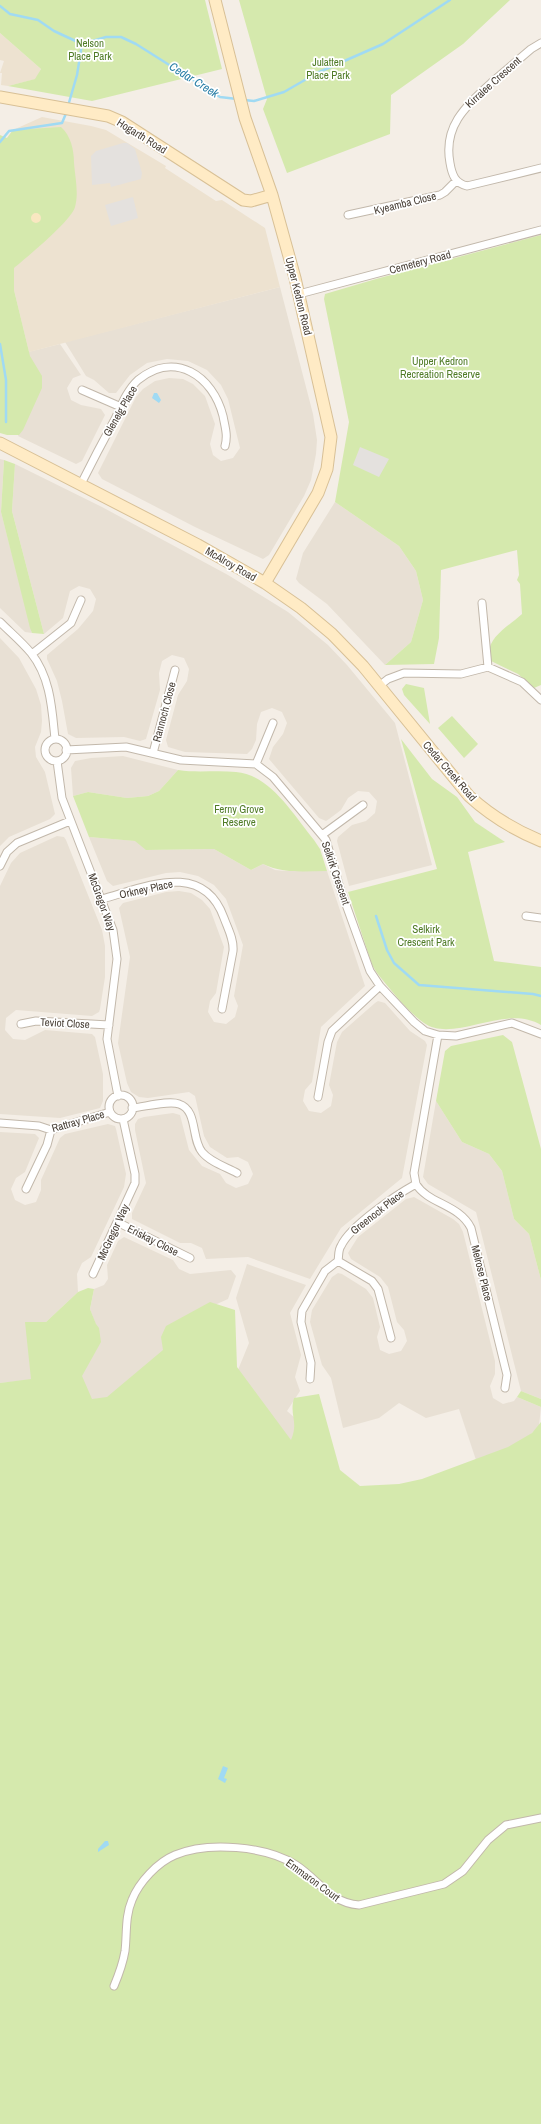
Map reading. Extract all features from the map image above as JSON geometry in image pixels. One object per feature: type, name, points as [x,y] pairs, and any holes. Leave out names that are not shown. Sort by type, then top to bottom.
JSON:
[{"type":"street","name":"Upper Kedron Road","points":[[215,0],[232,72],[245,118],[272,195],[299,294],[330,426],[330,447],[327,469],[318,493],[265,583]]},
{"type":"street","name":"Kirralee Crescent","points":[[456,181],[451,170],[448,148],[456,118],[477,95],[531,48],[541,43]]},
{"type":"street","name":"Hogarth Road","points":[[0,97],[103,115],[117,120],[243,200],[252,201],[272,195]]},
{"type":"street","points":[[456,181],[464,185],[471,186],[541,168]]},
{"type":"street","name":"Kyeamba Close","points":[[348,215],[440,195],[456,181]]},
{"type":"street","name":"Cemetery Road","points":[[299,294],[541,230]]},
{"type":"street","name":"Glenelg Place","points":[[81,484],[130,389],[144,376],[162,369],[181,369],[188,371],[205,382],[217,398],[226,431],[225,446]]},
{"type":"street","points":[[82,390],[121,407]]},
{"type":"street","name":"McAlroy Road","points":[[0,444],[198,545],[265,583],[301,608],[332,634],[358,660],[421,738]]},
{"type":"street","points":[[32,654],[71,623],[81,600]]},
{"type":"street","points":[[482,603],[488,667]]},
{"type":"street","points":[[0,622],[32,654],[49,691],[55,739]]},
{"type":"street","points":[[379,686],[388,679],[404,673],[461,674],[488,667],[522,682],[541,700]]},
{"type":"street","name":"Rannoch Close","points":[[153,753],[175,670]]},
{"type":"street","points":[[66,750],[126,747],[181,760],[256,764],[273,723]]},
{"type":"street","name":"Cedar Creek Road","points":[[421,738],[460,786],[486,811],[511,828],[541,841]]},
{"type":"street","points":[[55,739],[63,742],[66,750],[64,757],[57,761],[48,758],[45,750],[49,742],[55,739]]},
{"type":"street","name":"McGregor Way","points":[[57,761],[60,788],[70,821],[114,930],[117,959],[108,1046],[118,1096]]},
{"type":"street","name":"Selkirk Crescent","points":[[256,764],[273,776],[322,835],[328,846],[340,888],[367,966],[380,986],[420,1027],[438,1035],[456,1036],[512,1023],[541,1034]]},
{"type":"street","points":[[322,835],[363,806]]},
{"type":"street","points":[[0,866],[7,852],[17,843],[70,821]]},
{"type":"street","name":"Orkney Place","points":[[102,899],[172,882],[190,883],[207,892],[219,905],[233,942],[233,951],[222,1009]]},
{"type":"street","points":[[526,916],[541,918]]},
{"type":"street","points":[[318,1097],[328,1042],[332,1031],[380,986]]},
{"type":"street","name":"Teviot Close","points":[[21,1024],[36,1021],[109,1025]]},
{"type":"street","name":"Greenock Place","points":[[338,1261],[340,1247],[349,1233],[400,1193],[416,1184],[414,1173],[438,1035]]},
{"type":"street","points":[[118,1096],[127,1097],[131,1102],[132,1108],[130,1115],[123,1119],[115,1117],[110,1112],[110,1102],[118,1096]]},
{"type":"street","points":[[132,1108],[176,1103],[183,1106],[189,1112],[201,1150],[210,1159],[237,1173]]},
{"type":"street","name":"Rattray Place","points":[[0,1122],[39,1126],[51,1130],[110,1112]]},
{"type":"street","name":"McGregor Way","points":[[93,1274],[133,1188],[135,1178],[123,1119]]},
{"type":"street","points":[[26,1189],[47,1145],[51,1130]]},
{"type":"street","name":"Melrose Place","points":[[416,1184],[421,1190],[458,1212],[468,1222],[471,1228],[505,1368],[507,1382],[505,1388]]},
{"type":"street","name":"Eriskay Close","points":[[117,1222],[190,1258]]},
{"type":"street","points":[[310,1379],[311,1363],[301,1322],[302,1311],[326,1270],[338,1261],[372,1281],[378,1289],[392,1338]]},
{"type":"street","name":"Emmaron Court","points":[[114,1986],[122,1968],[128,1913],[136,1890],[165,1860],[175,1855],[201,1849],[247,1848],[263,1851],[297,1866],[336,1898],[350,1904],[359,1904],[435,1887],[451,1881],[463,1871],[488,1840],[506,1824],[541,1818]]},
{"type":"shaded area","points":[[0,33],[41,69],[36,79],[8,86],[1,85],[2,73],[0,73],[4,61],[0,60]]},
{"type":"shaded area","points":[[42,117],[106,130],[166,166],[165,168],[216,201],[222,200],[265,228],[280,287],[29,352],[14,290],[7,138],[13,130]]},
{"type":"shaded area","points":[[127,143],[135,149],[142,173],[141,179],[111,187],[110,183],[92,185],[91,156],[96,151]]},
{"type":"shaded area","points":[[133,197],[138,218],[111,226],[105,205]]},
{"type":"shaded area","points":[[280,287],[313,414],[317,440],[311,480],[304,496],[269,555],[263,559],[195,527],[102,479],[98,473],[136,397],[143,389],[155,381],[169,378],[183,379],[193,384],[205,396],[215,424],[210,444],[213,455],[221,461],[233,458],[240,448],[228,399],[221,385],[207,370],[188,361],[167,359],[147,363],[130,375],[116,393],[109,393],[94,380],[86,376],[65,342]]},
{"type":"shaded area","points":[[60,344],[81,375],[73,378],[67,388],[71,400],[81,405],[101,409],[105,415],[82,461],[76,464],[18,436],[35,394],[24,353]]},
{"type":"shaded area","points":[[360,447],[389,459],[379,477],[353,465]]},
{"type":"shaded area","points":[[0,459],[4,460],[1,512],[32,633],[25,632],[0,608]]},
{"type":"shaded area","points":[[15,464],[102,507],[228,575],[288,612],[328,645],[347,665],[395,723],[432,865],[349,886],[337,841],[338,837],[352,825],[366,821],[375,813],[377,801],[369,792],[358,791],[348,798],[341,810],[329,819],[326,821],[319,818],[269,759],[273,747],[283,734],[287,723],[282,712],[272,708],[261,712],[257,724],[256,740],[252,749],[247,754],[185,752],[168,747],[166,740],[178,695],[187,681],[189,669],[184,658],[172,655],[162,661],[159,673],[160,690],[146,739],[140,741],[124,737],[76,738],[68,734],[57,681],[47,659],[47,655],[78,629],[93,611],[96,599],[90,589],[79,586],[70,591],[63,618],[44,634],[12,511]]},
{"type":"shaded area","points":[[335,502],[399,546],[416,571],[423,600],[411,642],[385,665],[327,604],[299,583],[296,579],[303,553]]},
{"type":"shaded area","points":[[0,638],[19,658],[36,689],[41,705],[41,732],[35,747],[36,757],[45,772],[55,814],[50,819],[9,837],[0,846]]},
{"type":"shaded area","points":[[123,756],[178,770],[159,791],[148,796],[127,798],[88,792],[73,796],[71,768],[75,761],[91,758]]},
{"type":"shaded area","points":[[57,836],[64,837],[66,840],[102,930],[105,946],[105,977],[100,1009],[99,1012],[92,1016],[16,1010],[6,1018],[5,1030],[13,1039],[25,1040],[45,1030],[92,1034],[95,1037],[103,1074],[103,1101],[100,1108],[60,1118],[0,1114],[0,886],[11,863],[20,853]]},
{"type":"shaded area","points":[[89,837],[136,841],[147,850],[214,849],[251,870],[263,864],[275,870],[327,871],[365,986],[321,1027],[312,1082],[305,1090],[303,1101],[309,1111],[321,1113],[331,1106],[333,1095],[329,1085],[337,1042],[342,1032],[378,1001],[385,1003],[410,1031],[425,1041],[427,1045],[402,1178],[341,1228],[310,1279],[248,1257],[206,1259],[202,1248],[191,1243],[180,1243],[132,1219],[132,1213],[146,1183],[135,1130],[135,1124],[138,1119],[173,1113],[180,1115],[189,1150],[202,1166],[220,1174],[226,1183],[236,1188],[248,1184],[253,1174],[248,1162],[238,1157],[227,1158],[210,1147],[204,1136],[195,1096],[189,1092],[148,1098],[139,1097],[131,1092],[127,1083],[118,1043],[130,957],[119,908],[123,903],[166,892],[179,891],[191,893],[202,900],[210,909],[224,947],[216,993],[210,1001],[208,1012],[214,1022],[226,1024],[235,1017],[238,1006],[234,996],[243,945],[226,899],[214,885],[198,876],[180,872],[166,873],[113,886],[107,881]]},
{"type":"shaded area","points":[[436,1101],[462,1142],[489,1154],[502,1171],[514,1219],[529,1234],[541,1280],[541,1399],[521,1391],[476,1212],[428,1184],[423,1177]]},
{"type":"shaded area","points":[[108,1124],[115,1126],[116,1129],[126,1174],[124,1187],[91,1257],[82,1263],[77,1274],[78,1292],[46,1322],[31,1380],[0,1383],[0,1132],[35,1134],[39,1138],[25,1172],[16,1178],[11,1189],[15,1200],[25,1205],[36,1202],[41,1190],[41,1180],[60,1138],[65,1134]]},
{"type":"shaded area","points":[[414,1197],[453,1219],[459,1224],[463,1232],[495,1361],[495,1374],[490,1386],[493,1398],[503,1404],[514,1401],[517,1397],[541,1407],[539,1426],[530,1435],[478,1466],[459,1409],[426,1418],[399,1403],[379,1418],[343,1428],[331,1378],[322,1365],[310,1322],[312,1310],[332,1277],[338,1273],[342,1274],[366,1289],[373,1298],[380,1327],[377,1337],[380,1350],[389,1354],[401,1351],[407,1341],[404,1330],[397,1322],[388,1287],[380,1277],[351,1259],[348,1253],[358,1237],[406,1199]]},
{"type":"shaded area","points":[[124,1237],[173,1260],[179,1269],[190,1274],[231,1270],[236,1276],[228,1299],[175,1323],[170,1352],[88,1412],[76,1370],[99,1333],[90,1309],[94,1289],[104,1285],[108,1279],[107,1265],[118,1241]]},
{"type":"shaded area","points":[[247,1264],[306,1285],[290,1313],[301,1355],[295,1377],[300,1391],[287,1411],[303,1425],[311,1443],[265,1456],[231,1387],[249,1343],[236,1298]]},
{"type":"green space","name":"Nelson Place Park","points":[[0,0],[205,0],[222,69],[92,101],[8,86],[35,79],[41,69],[0,33]]},
{"type":"green space","name":"Julatten Place Park","points":[[239,0],[510,0],[463,44],[391,95],[390,134],[287,173],[263,109],[267,99]]},
{"type":"green space","points":[[61,127],[70,139],[73,148],[77,196],[76,202],[72,213],[66,221],[48,239],[14,268],[14,290],[30,356],[42,376],[42,388],[23,430],[19,435],[7,435],[0,433],[0,135],[7,138],[13,130]]},
{"type":"green space","name":"Upper Kedron Recreation Reserve","points":[[541,235],[541,685],[534,688],[518,674],[491,661],[489,653],[493,640],[498,634],[522,614],[520,584],[517,580],[519,575],[517,550],[441,570],[439,638],[434,664],[385,665],[411,642],[423,600],[416,571],[399,546],[335,502],[349,422],[324,299],[325,294]]},
{"type":"green space","points":[[4,460],[15,464],[12,511],[44,634],[32,633],[30,628],[1,512]]},
{"type":"green space","points":[[406,684],[424,688],[430,724],[404,695],[402,689]]},
{"type":"green space","points":[[452,716],[478,744],[464,758],[438,728]]},
{"type":"green space","name":"Selkirk Crescent Park","points":[[401,739],[432,779],[457,797],[475,822],[505,842],[468,852],[494,961],[541,967],[541,1025],[527,1019],[511,1018],[450,1029],[436,1028],[424,1023],[411,1012],[387,986],[372,965],[348,892],[437,869]]},
{"type":"green space","name":"Ferny Grove Reserve","points":[[178,770],[236,772],[249,775],[260,781],[281,798],[314,840],[320,849],[327,871],[286,871],[263,864],[251,870],[214,849],[146,850],[135,841],[89,837],[73,796],[88,792],[127,798],[148,796],[159,791]]},
{"type":"green space","points":[[503,1035],[512,1042],[541,1149],[541,1280],[529,1234],[514,1219],[502,1171],[489,1154],[462,1142],[436,1101],[445,1051],[451,1046]]},
{"type":"green space","points":[[88,1288],[94,1289],[90,1309],[99,1328],[101,1342],[82,1376],[92,1399],[107,1397],[163,1350],[161,1337],[166,1326],[210,1302],[235,1310],[237,1367],[291,1440],[294,1428],[294,1398],[319,1394],[340,1470],[360,1486],[399,1484],[422,1479],[508,1447],[532,1433],[541,1422],[541,2124],[0,2124],[0,1383],[31,1379],[25,1322],[46,1322],[78,1292]]},
{"type":"green space","points":[[521,1391],[541,1399],[541,1407],[517,1397]]},
{"type":"sand","points":[[36,213],[41,218],[36,223],[31,218]]},
{"type":"water","points":[[154,393],[157,393],[161,400],[159,403],[152,398]]},
{"type":"water","points":[[223,1766],[228,1768],[224,1778],[227,1779],[225,1783],[218,1779]]},
{"type":"water","points":[[105,1841],[108,1841],[109,1845],[98,1852],[98,1849]]},
{"type":"waterway","name":"Cedar Creek","points":[[244,100],[254,101],[284,92],[317,73],[383,44],[450,0]]},
{"type":"waterway","name":"Cedar Creek","points":[[0,6],[10,14],[38,20],[54,31],[82,44],[106,37],[121,37],[136,44],[220,97],[237,99]]},
{"type":"waterway","points":[[68,106],[77,75],[82,44]]},
{"type":"waterway","points":[[0,142],[9,131],[62,123],[67,111]]},
{"type":"waterway","points":[[0,344],[6,380],[6,422]]},
{"type":"waterway","points":[[376,916],[387,950],[394,963],[419,985],[533,994],[541,996]]}]
